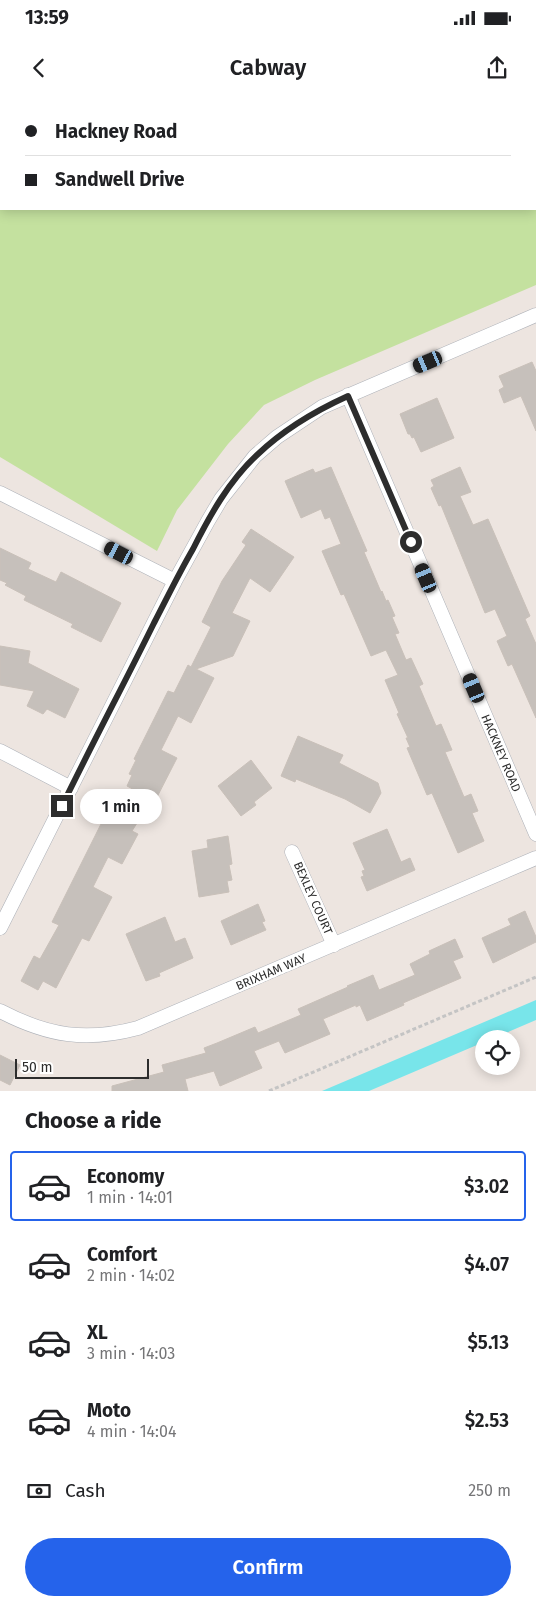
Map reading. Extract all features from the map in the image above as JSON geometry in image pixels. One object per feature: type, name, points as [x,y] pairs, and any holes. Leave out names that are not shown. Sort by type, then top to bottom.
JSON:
[{"type":"street","points":[[0,928],[175,581],[221,498],[255,456],[277,437],[322,408],[536,315]]},
{"type":"street","name":"HACKNEY ROAD","points":[[348,396],[536,834]]},
{"type":"street","points":[[0,493],[175,581]]},
{"type":"street","points":[[0,751],[71,788]]},
{"type":"street","name":"BEXLEY COURT","points":[[292,852],[334,945]]},
{"type":"street","name":"BRIXHAM WAY","points":[[0,1011],[30,1026],[52,1032],[76,1035],[119,1033],[158,1021],[536,858]]},
{"type":"path","points":[[269,1091],[536,977]]},
{"type":"green space","points":[[0,210],[536,210],[536,285],[315,380],[264,405],[228,444],[177,510],[157,551],[0,457]]},
{"type":"water","points":[[536,1000],[536,1020],[513,1030],[475,1030],[475,1046],[369,1091],[322,1091]]},
{"type":"building","points":[[532,362],[536,371],[536,431],[521,396],[504,403],[499,390],[504,387],[499,376]]},
{"type":"building","points":[[437,398],[454,438],[421,452],[414,437],[412,438],[408,434],[400,414]]},
{"type":"building","points":[[331,467],[367,551],[364,552],[381,592],[386,601],[388,600],[395,616],[392,617],[399,633],[395,634],[406,660],[411,658],[423,684],[419,686],[436,726],[441,724],[452,750],[445,752],[464,797],[471,794],[478,811],[472,813],[484,841],[458,853],[432,793],[427,795],[407,748],[410,747],[406,738],[408,738],[385,680],[398,675],[386,650],[371,656],[344,594],[341,595],[322,551],[341,544],[330,517],[325,519],[321,509],[301,518],[285,481],[313,469],[315,473]]},
{"type":"building","points":[[460,467],[471,492],[460,496],[473,525],[488,519],[530,616],[525,619],[536,644],[536,718],[512,664],[508,666],[497,641],[507,636],[495,609],[485,613],[441,505],[439,506],[431,488],[434,486],[431,480]]},
{"type":"building","points":[[251,529],[294,557],[270,592],[250,578],[232,613],[250,621],[233,656],[196,669],[214,678],[191,723],[178,716],[161,750],[177,758],[155,801],[127,786],[132,775],[129,774],[136,760],[134,759],[168,691],[174,693],[188,665],[191,667],[211,627],[202,622],[222,581],[246,545],[242,542]]},
{"type":"building","points":[[0,548],[31,563],[28,569],[56,582],[61,572],[121,603],[101,642],[71,627],[73,624],[24,600],[26,596],[5,585],[7,583],[0,580]]},
{"type":"building","points":[[0,646],[30,651],[28,663],[79,689],[65,718],[47,709],[43,714],[27,706],[34,691],[0,685]]},
{"type":"building","points":[[298,736],[343,755],[339,763],[378,783],[381,793],[370,813],[345,799],[296,779],[295,782],[281,776]]},
{"type":"building","points":[[251,760],[272,788],[254,802],[256,805],[241,816],[218,786]]},
{"type":"building","points":[[109,808],[137,823],[132,831],[138,834],[122,864],[108,857],[93,887],[112,897],[89,941],[82,938],[56,988],[43,981],[38,990],[21,981],[34,956],[40,959],[59,925],[52,922]]},
{"type":"building","points":[[387,829],[401,862],[410,858],[415,870],[367,891],[361,877],[364,876],[362,871],[365,870],[353,843]]},
{"type":"building","points":[[228,836],[232,864],[229,865],[232,880],[227,881],[229,892],[199,897],[192,851],[208,848],[207,840]]},
{"type":"building","points":[[258,904],[265,921],[262,922],[266,930],[231,945],[221,921]]},
{"type":"building","points":[[525,911],[536,937],[536,942],[493,963],[482,938],[511,925],[508,919]]},
{"type":"building","points":[[165,917],[175,942],[185,938],[193,958],[159,973],[160,976],[146,981],[126,934]]},
{"type":"building","points":[[455,939],[463,957],[453,961],[461,978],[367,1021],[360,1005],[323,1019],[330,1034],[285,1053],[279,1041],[254,1051],[262,1068],[220,1086],[214,1071],[185,1079],[188,1091],[112,1091],[112,1086],[164,1072],[162,1065],[206,1053],[204,1048],[255,1027],[258,1033],[301,1015],[298,1009],[373,975],[379,990],[415,975],[410,964],[430,954],[429,951]]},
{"type":"building","points":[[0,1055],[20,1065],[10,1085],[0,1080]]},
{"type":"route","points":[[62,806],[175,581],[221,498],[255,456],[277,437],[322,408],[348,396],[411,542]]}]
